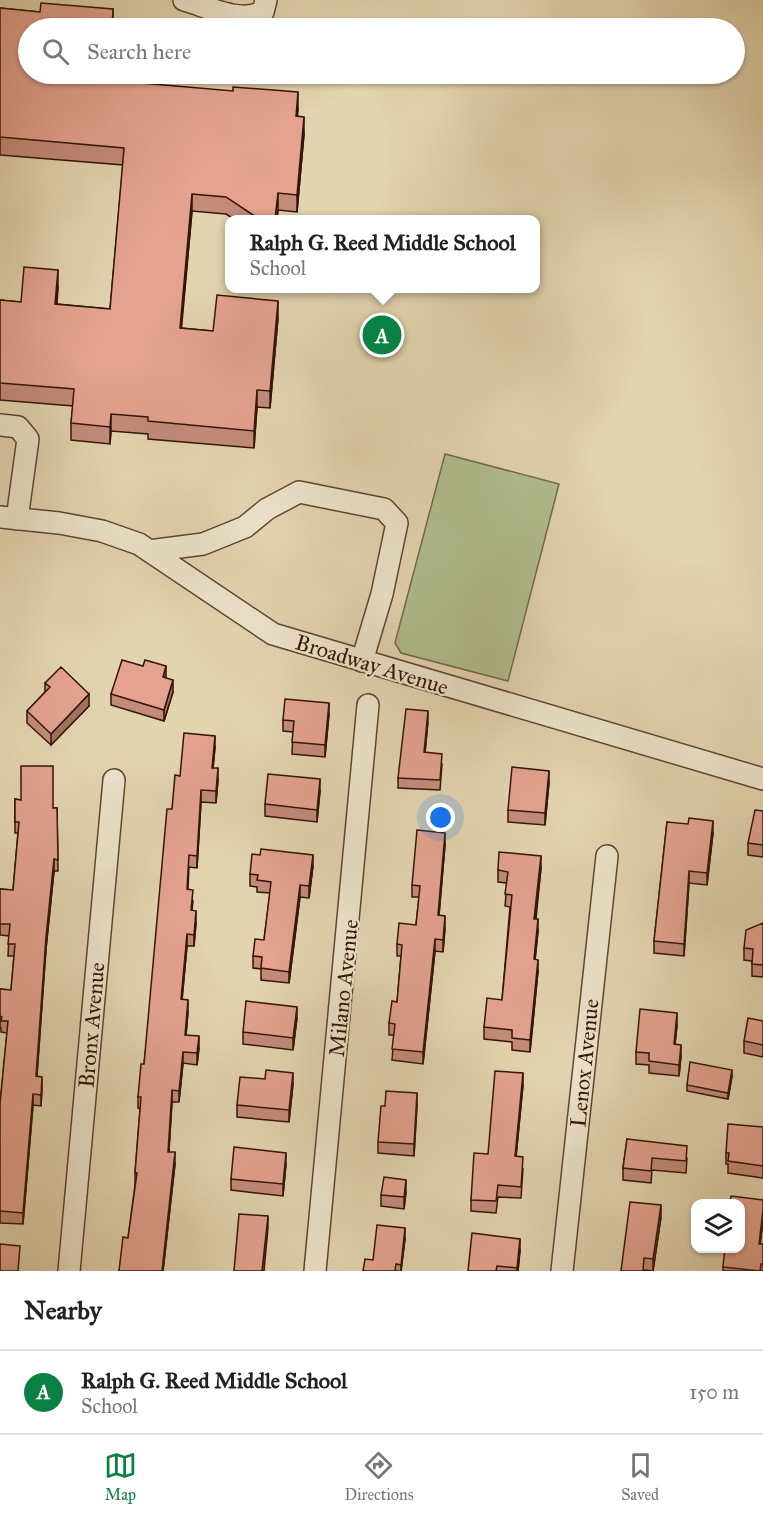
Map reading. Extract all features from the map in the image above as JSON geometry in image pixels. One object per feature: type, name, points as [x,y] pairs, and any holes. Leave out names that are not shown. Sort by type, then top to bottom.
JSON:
[{"type":"street","points":[[184,0],[242,17],[253,17],[263,12],[266,0]]},
{"type":"street","points":[[0,425],[18,427],[28,439],[8,518]]},
{"type":"street","points":[[149,550],[202,544],[245,527],[267,509],[299,492],[384,509],[398,523],[382,594],[362,661]]},
{"type":"street","name":"Broadway Avenue","points":[[8,518],[102,531],[149,550],[273,634],[763,779]]},
{"type":"street","name":"Milano Avenue","points":[[315,1271],[368,705]]},
{"type":"street","name":"Bronx Avenue","points":[[69,1271],[114,780]]},
{"type":"street","name":"Lenox Avenue","points":[[562,1271],[607,856]]},
{"type":"green space","points":[[445,454],[559,484],[508,681],[401,653],[395,643]]},
{"type":"building","points":[[41,3],[113,9],[113,18],[18,18],[18,84],[153,84],[233,91],[233,87],[298,92],[296,116],[304,117],[297,195],[278,193],[275,215],[253,215],[226,197],[192,194],[180,328],[213,331],[217,295],[278,301],[270,391],[257,390],[254,431],[148,421],[148,417],[111,414],[110,427],[71,423],[74,389],[0,383],[0,300],[21,302],[24,267],[58,270],[55,304],[110,309],[124,148],[0,137],[0,8],[40,12]]},
{"type":"building","points":[[122,660],[143,666],[145,660],[166,666],[163,677],[173,680],[164,710],[111,694]]},
{"type":"building","points":[[61,667],[89,694],[51,734],[27,711],[50,687],[45,683]]},
{"type":"building","points":[[285,699],[329,703],[325,745],[292,742],[294,721],[283,720]]},
{"type":"building","points":[[406,709],[428,711],[424,752],[442,754],[440,780],[398,778]]},
{"type":"building","points":[[184,733],[215,736],[212,768],[218,768],[216,791],[201,790],[197,856],[189,855],[187,889],[193,890],[191,910],[196,911],[194,935],[187,934],[181,999],[188,1000],[185,1035],[199,1036],[197,1053],[183,1052],[179,1091],[172,1090],[168,1152],[175,1152],[162,1271],[119,1271],[123,1237],[128,1238],[137,1173],[135,1173],[141,1097],[138,1097],[141,1064],[144,1064],[167,809],[172,809],[175,775],[180,776]]},
{"type":"building","points":[[21,766],[53,766],[53,808],[57,808],[58,860],[54,859],[46,937],[36,1076],[42,1077],[41,1095],[33,1094],[23,1213],[0,1211],[0,1104],[8,1021],[1,1021],[0,989],[11,990],[15,944],[8,944],[10,924],[0,924],[0,889],[13,890],[19,822],[15,822],[15,799],[21,800]]},
{"type":"building","points":[[512,767],[549,771],[545,813],[508,810]]},
{"type":"building","points":[[268,774],[320,779],[317,810],[265,804]]},
{"type":"building","points":[[755,810],[763,811],[763,845],[748,843]]},
{"type":"building","points":[[689,818],[713,821],[707,873],[689,871],[684,944],[654,941],[667,822],[688,824]]},
{"type":"building","points":[[417,830],[445,833],[438,915],[445,916],[443,940],[435,939],[423,1052],[392,1049],[395,1024],[389,1023],[392,1001],[397,1002],[402,945],[397,944],[399,923],[416,925],[420,886],[412,885]]},
{"type":"building","points":[[261,849],[313,855],[309,886],[300,885],[289,972],[261,968],[262,957],[253,956],[255,939],[264,940],[271,882],[257,880],[258,875],[250,874],[252,854],[260,855]]},
{"type":"building","points":[[499,852],[541,856],[534,919],[538,919],[534,959],[538,960],[530,1040],[512,1038],[512,1030],[484,1027],[487,998],[502,1000],[512,895],[505,894],[508,872],[498,870]]},
{"type":"building","points":[[763,923],[763,965],[752,964],[753,949],[744,948],[746,930]]},
{"type":"building","points":[[246,1001],[297,1007],[293,1038],[243,1032]]},
{"type":"building","points":[[640,1009],[677,1013],[674,1044],[681,1045],[679,1065],[649,1061],[649,1053],[636,1052]]},
{"type":"building","points":[[748,1018],[763,1021],[763,1045],[744,1041]]},
{"type":"building","points":[[690,1062],[732,1070],[728,1093],[687,1085]]},
{"type":"building","points":[[266,1070],[293,1073],[289,1110],[237,1105],[240,1077],[265,1079]]},
{"type":"building","points":[[495,1071],[523,1073],[515,1156],[523,1157],[521,1187],[498,1185],[496,1201],[471,1200],[474,1153],[488,1154]]},
{"type":"building","points":[[386,1091],[417,1093],[414,1144],[378,1142],[381,1106],[385,1106]]},
{"type":"building","points":[[728,1124],[763,1127],[763,1166],[728,1161],[729,1153],[726,1153]]},
{"type":"building","points":[[627,1139],[687,1146],[686,1161],[652,1158],[651,1171],[623,1168]]},
{"type":"building","points":[[234,1147],[286,1153],[283,1184],[231,1179]]},
{"type":"building","points":[[384,1177],[406,1180],[404,1197],[381,1195]]},
{"type":"building","points":[[731,1196],[763,1200],[759,1244],[763,1244],[763,1264],[761,1264],[760,1271],[723,1267],[724,1253],[745,1253],[745,1199],[731,1199]]},
{"type":"building","points":[[630,1202],[661,1205],[653,1259],[644,1258],[643,1271],[621,1271]]},
{"type":"building","points":[[239,1214],[268,1216],[262,1271],[234,1271]]},
{"type":"building","points":[[377,1225],[405,1228],[401,1265],[396,1264],[395,1271],[363,1271],[365,1259],[373,1260]]},
{"type":"building","points":[[472,1233],[520,1239],[517,1268],[497,1266],[496,1271],[468,1271]]},
{"type":"building","points":[[0,1244],[20,1246],[18,1271],[0,1271]]},
{"type":"place","name":"Ralph G. Reed Middle School","points":[[382,335]]}]
